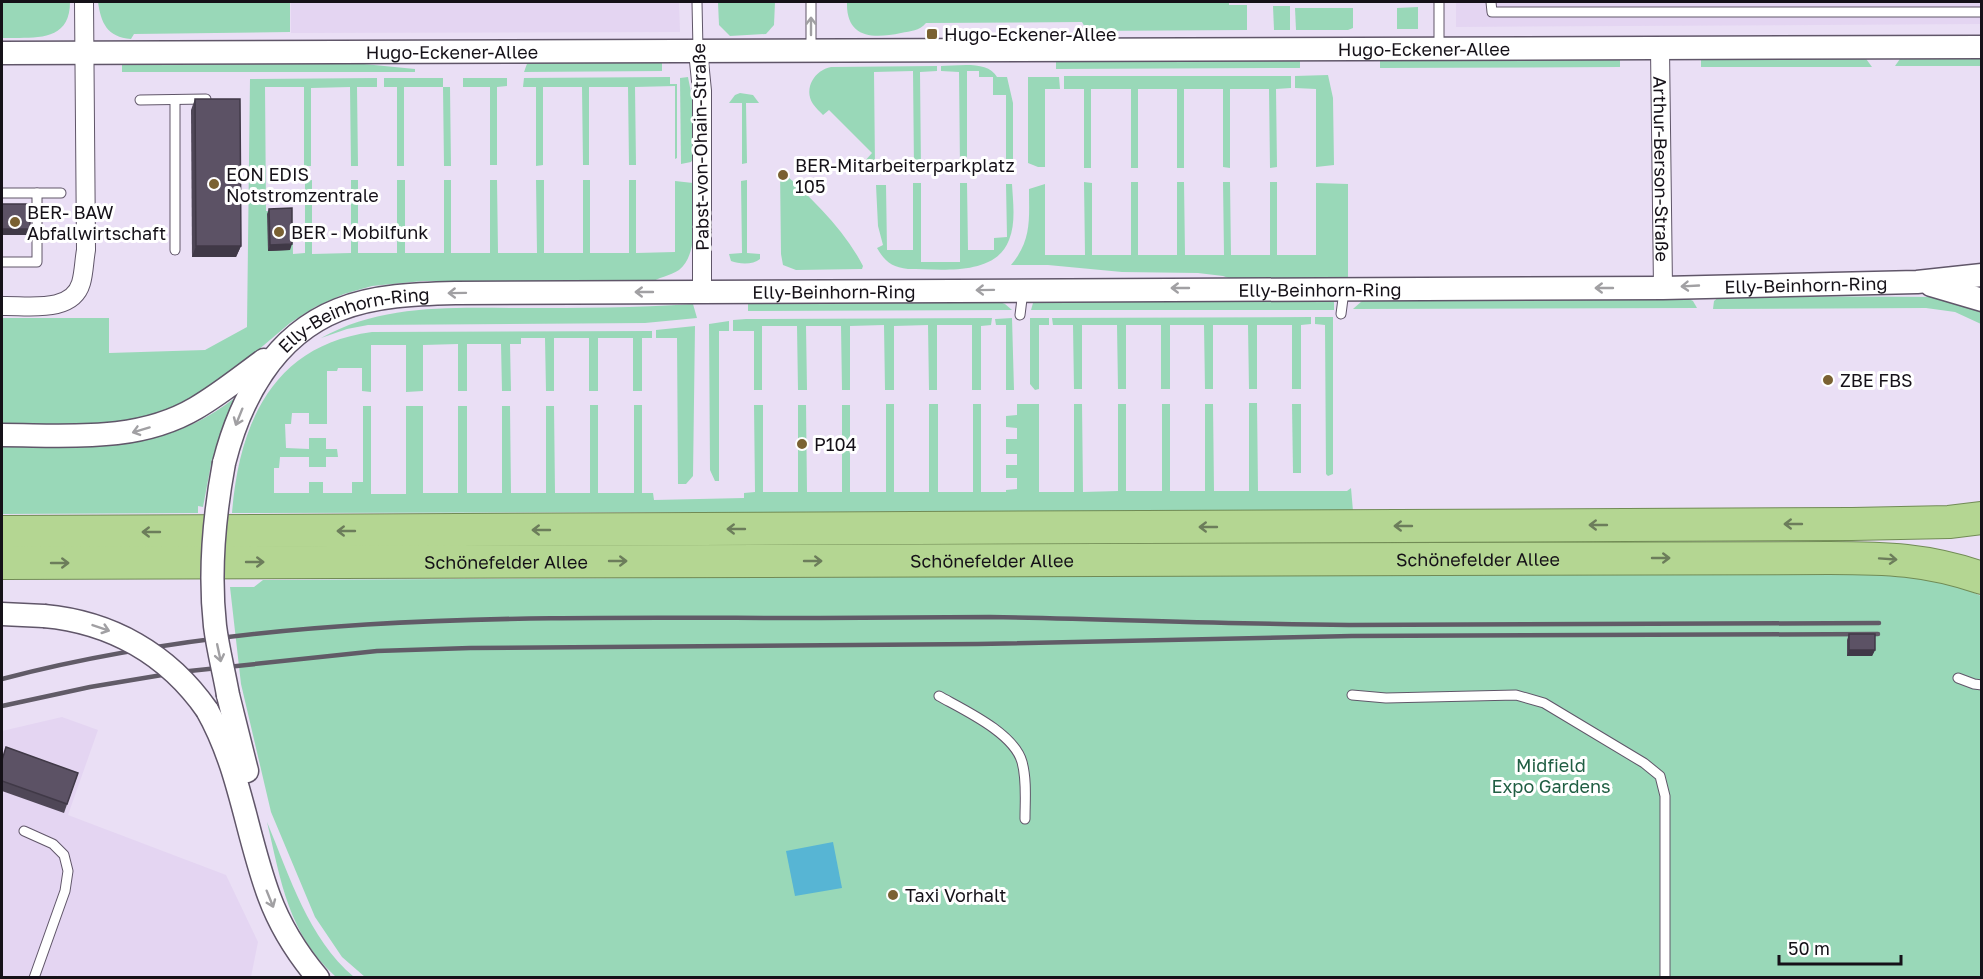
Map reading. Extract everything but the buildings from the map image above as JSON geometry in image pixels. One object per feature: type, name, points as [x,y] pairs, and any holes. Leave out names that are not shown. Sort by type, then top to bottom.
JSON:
[{"type":"highway","name":"Schönefelder Allee","points":[[2,532],[1840,524],[1949,522],[1982,519]]},
{"type":"highway","points":[[2,525],[55,532]]},
{"type":"highway","name":"Schönefelder Allee","points":[[2,563],[1841,558],[1905,560],[1934,564],[1982,578]]},
{"type":"street","points":[[2,306],[59,305],[74,296],[81,284],[86,250],[84,2]]},
{"type":"street","name":"Hugo-Eckener-Allee","points":[[2,53],[1982,47]]},
{"type":"street","name":"Arthur-Berson-Straße","points":[[1660,49],[1663,288]]},
{"type":"street","name":"Pabst-von-Ohain-Straße","points":[[698,51],[702,91],[702,292]]},
{"type":"street","name":"Elly-Beinhorn-Ring","points":[[254,843],[258,817],[216,637],[212,587],[214,523],[224,464],[239,418],[252,389],[280,349],[301,330],[323,316],[340,309],[373,300],[410,295],[466,292],[1663,288],[1917,282],[1982,275]]},
{"type":"street","name":"Elly-Beinhorn-Ring","points":[[1917,282],[1950,289],[1982,300]]},
{"type":"street","points":[[2,435],[132,433],[195,409],[280,349]]},
{"type":"street","name":"Elly-Beinhorn-Ring","points":[[2,614],[44,616],[102,628],[143,648],[177,675],[207,710],[218,729],[236,777],[269,896],[299,956],[318,978]]},
{"type":"street","name":"Elly-Beinhorn-Ring","points":[[299,956],[302,970],[308,978]]},
{"type":"lane","name":"Pabst-von-Ohain-Straße","points":[[697,2],[698,51]]},
{"type":"lane","points":[[811,2],[811,50]]},
{"type":"lane","points":[[1439,2],[1439,48]]},
{"type":"lane","points":[[1491,2],[1492,12],[1821,14],[1982,12]]},
{"type":"lane","points":[[1821,2],[1821,14]]},
{"type":"lane","points":[[1953,2],[1954,12]]},
{"type":"lane","points":[[140,100],[209,99]]},
{"type":"lane","points":[[175,250],[176,100]]},
{"type":"lane","points":[[2,193],[61,193]]},
{"type":"lane","points":[[2,262],[38,262],[38,193]]},
{"type":"lane","points":[[1341,314],[1344,288]]},
{"type":"lane","points":[[1020,315],[1023,289]]},
{"type":"lane","points":[[1958,678],[1982,685]]},
{"type":"lane","points":[[1352,695],[1386,698],[1516,695],[1530,698],[1644,763],[1660,777],[1665,796],[1665,978]]},
{"type":"lane","points":[[939,696],[1000,734],[1015,749],[1022,762],[1025,819]]},
{"type":"lane","points":[[24,831],[53,844],[64,855],[68,871],[65,891],[34,978]]},
{"type":"shaded area","points":[[291,2],[679,2],[680,32],[291,33]]},
{"type":"shaded area","points":[[1456,2],[1982,2],[1981,24],[1456,27]]},
{"type":"shaded area","points":[[62,717],[98,730],[68,815],[226,875],[258,942],[251,977],[57,977],[58,974],[56,977],[2,977],[2,731]]},
{"type":"green space","points":[[2,2],[70,2],[64,25],[56,32],[37,37],[2,38]]},
{"type":"green space","points":[[98,2],[290,2],[290,32],[134,34],[131,39],[123,38],[107,28],[103,22]]},
{"type":"green space","points":[[718,2],[775,2],[774,25],[766,34],[730,36],[719,25]]},
{"type":"green space","points":[[847,2],[1229,2],[1229,5],[1247,5],[1247,30],[1087,31],[1082,22],[926,23],[921,28],[911,31],[880,36],[863,33],[856,29],[848,14]]},
{"type":"green space","points":[[1273,6],[1290,6],[1290,30],[1274,30]]},
{"type":"green space","points":[[1418,7],[1418,29],[1397,29],[1397,8]]},
{"type":"green space","points":[[1295,8],[1353,8],[1353,28],[1348,30],[1296,30]]},
{"type":"green space","points":[[1981,55],[1981,66],[1895,66],[1902,56]]},
{"type":"green space","points":[[1864,56],[1872,67],[1701,67],[1701,58]]},
{"type":"green space","points":[[1300,57],[1300,68],[1056,69],[1056,58]]},
{"type":"green space","points":[[1620,57],[1620,67],[1380,68],[1380,59]]},
{"type":"green space","points":[[662,59],[662,71],[524,72],[528,61]]},
{"type":"green space","points":[[131,61],[333,61],[415,69],[415,72],[122,72],[122,64]]},
{"type":"green space","points":[[937,66],[937,71],[920,72],[921,169],[914,169],[913,71],[874,72],[875,167],[869,168],[864,162],[872,153],[829,110],[823,115],[810,98],[812,81],[820,72],[831,67]]},
{"type":"green space","points":[[941,66],[980,66],[987,68],[997,77],[1007,77],[1013,103],[1013,163],[1006,168],[1006,95],[993,95],[993,77],[979,77],[979,71],[967,71],[967,168],[960,168],[959,72],[941,71]]},
{"type":"green space","points":[[1328,75],[1333,98],[1334,165],[1316,167],[1316,89],[1295,88],[1295,76]]},
{"type":"green space","points":[[1064,76],[1291,76],[1291,88],[1276,89],[1277,167],[1270,168],[1269,89],[1230,89],[1230,168],[1223,167],[1223,89],[1184,89],[1184,168],[1177,168],[1177,89],[1138,89],[1138,168],[1131,168],[1131,89],[1091,89],[1091,168],[1084,168],[1084,89],[1064,89]]},
{"type":"green space","points":[[670,77],[670,84],[677,84],[677,158],[675,159],[675,86],[635,87],[636,165],[629,165],[628,87],[589,87],[589,165],[583,165],[582,87],[543,87],[543,165],[536,166],[536,87],[523,87],[524,78]]},
{"type":"green space","points":[[688,77],[693,103],[694,157],[691,162],[681,164],[680,78]]},
{"type":"green space","points":[[1028,77],[1059,77],[1060,89],[1045,89],[1045,167],[1028,163]]},
{"type":"green space","points":[[377,78],[377,87],[357,87],[358,166],[351,166],[350,87],[311,88],[311,166],[304,166],[304,87],[265,87],[266,211],[292,211],[293,254],[305,253],[305,181],[312,180],[312,254],[351,253],[351,180],[358,180],[358,253],[397,253],[397,180],[405,180],[405,253],[444,253],[444,180],[451,180],[451,253],[490,253],[490,180],[497,180],[498,253],[537,253],[536,180],[544,180],[544,253],[583,253],[583,180],[590,180],[590,253],[629,253],[629,180],[636,180],[636,253],[675,252],[675,181],[693,183],[693,242],[686,263],[672,274],[649,284],[423,281],[372,286],[344,294],[315,307],[290,323],[212,389],[157,416],[108,424],[2,425],[2,318],[109,318],[109,353],[205,350],[247,327],[250,79]]},
{"type":"green space","points":[[384,78],[443,78],[443,87],[404,87],[404,166],[397,166],[397,87],[384,87]]},
{"type":"green space","points":[[463,78],[507,78],[507,86],[497,87],[497,165],[490,165],[490,87],[463,87]]},
{"type":"green space","points":[[443,87],[450,87],[451,166],[444,166]]},
{"type":"green space","points":[[740,93],[753,95],[759,103],[746,103],[747,163],[742,164],[742,103],[729,103],[735,95]]},
{"type":"green space","points":[[780,169],[836,226],[855,252],[863,266],[862,269],[796,270],[783,265]]},
{"type":"green space","points":[[747,180],[747,253],[760,254],[760,259],[742,263],[731,261],[729,254],[742,253],[741,181]]},
{"type":"green space","points":[[1084,182],[1092,183],[1092,255],[1131,255],[1131,182],[1138,182],[1138,255],[1177,255],[1177,182],[1184,182],[1185,255],[1224,255],[1223,182],[1230,182],[1231,255],[1270,255],[1270,182],[1277,182],[1277,255],[1316,255],[1316,183],[1348,184],[1348,281],[1240,282],[1223,276],[1198,273],[1122,272],[1048,265],[1011,265],[1026,238],[1029,220],[1029,189],[1045,184],[1045,255],[1085,255]]},
{"type":"green space","points":[[913,183],[921,183],[921,262],[960,262],[960,183],[967,183],[968,250],[994,250],[994,238],[1007,237],[1006,184],[1012,184],[1013,227],[1002,252],[992,260],[979,265],[950,270],[908,269],[890,263],[877,248],[883,245],[878,226],[876,185],[886,185],[887,250],[913,250]]},
{"type":"green space","points":[[1720,296],[1946,297],[1981,310],[1981,324],[1955,312],[1926,308],[1713,309],[1714,301]]},
{"type":"green space","points":[[1685,297],[1693,301],[1697,308],[1353,309],[1362,301],[1372,298]]},
{"type":"green space","points":[[748,299],[992,299],[1005,304],[1012,310],[748,311]]},
{"type":"green space","points":[[1039,299],[1332,299],[1334,310],[1031,310],[1033,303]]},
{"type":"green space","points":[[693,304],[697,318],[645,323],[368,325],[321,338],[369,319],[419,310],[608,308]]},
{"type":"green space","points":[[1311,317],[1311,324],[1301,325],[1301,389],[1292,389],[1292,325],[1257,325],[1257,389],[1249,389],[1248,325],[1213,325],[1213,389],[1205,389],[1204,325],[1170,325],[1170,389],[1161,389],[1161,325],[1126,325],[1126,389],[1118,389],[1117,325],[1082,325],[1082,389],[1074,389],[1073,325],[1053,325],[1052,318]]},
{"type":"green space","points":[[1315,317],[1333,317],[1333,474],[1328,476],[1326,474],[1325,325],[1315,324]]},
{"type":"green space","points":[[992,318],[991,325],[981,326],[981,390],[972,390],[972,325],[937,325],[937,390],[929,390],[928,325],[894,326],[894,390],[885,390],[884,325],[850,326],[850,390],[842,390],[841,326],[806,326],[807,390],[798,390],[797,326],[762,326],[762,390],[754,390],[754,331],[733,331],[733,320],[746,319]]},
{"type":"green space","points":[[1012,318],[1014,390],[1006,390],[1006,325],[996,325],[995,319]]},
{"type":"green space","points":[[1030,318],[1049,318],[1049,325],[1039,325],[1039,389],[1035,390],[1030,384]]},
{"type":"green space","points":[[729,321],[729,331],[719,331],[719,481],[715,481],[710,470],[709,324]]},
{"type":"green space","points":[[695,326],[693,476],[686,484],[678,484],[677,338],[656,338],[656,330]]},
{"type":"green space","points":[[652,331],[652,338],[642,338],[642,391],[633,391],[633,338],[598,338],[598,391],[589,391],[589,338],[554,338],[554,391],[546,391],[545,338],[521,338],[521,344],[510,344],[511,391],[502,391],[501,344],[467,344],[467,391],[458,391],[458,344],[423,345],[423,391],[406,392],[406,345],[371,345],[371,392],[362,391],[362,368],[338,368],[337,371],[327,371],[327,424],[309,424],[309,413],[292,413],[291,424],[285,424],[286,448],[309,449],[309,438],[326,438],[326,449],[337,449],[338,457],[326,457],[326,467],[309,467],[309,457],[280,457],[279,468],[274,468],[274,493],[309,493],[309,482],[323,482],[323,493],[352,493],[352,482],[363,482],[363,406],[371,406],[371,494],[406,494],[406,406],[423,406],[423,493],[458,493],[458,406],[467,406],[467,493],[502,493],[502,406],[510,406],[511,493],[546,493],[546,406],[554,406],[555,493],[590,493],[590,405],[598,405],[598,493],[634,493],[634,405],[642,405],[642,493],[653,493],[654,500],[744,498],[744,493],[755,492],[754,405],[763,405],[763,492],[798,492],[798,405],[806,405],[807,492],[842,492],[842,405],[850,405],[850,492],[886,492],[886,404],[894,404],[894,492],[929,492],[929,404],[938,404],[938,492],[973,492],[973,404],[981,404],[981,492],[1006,492],[1006,490],[1017,489],[1017,478],[1006,478],[1006,465],[1017,465],[1017,454],[1006,454],[1006,439],[1017,439],[1017,428],[1006,427],[1006,416],[1017,415],[1017,404],[1039,404],[1039,492],[1074,492],[1074,404],[1082,404],[1083,492],[1118,491],[1118,404],[1126,404],[1126,491],[1162,491],[1162,404],[1170,404],[1170,491],[1205,491],[1205,404],[1213,404],[1214,491],[1249,491],[1249,403],[1257,403],[1258,491],[1347,491],[1351,488],[1353,511],[232,513],[243,449],[253,420],[268,394],[286,371],[309,353],[338,340],[372,332]]},
{"type":"green space","points":[[236,397],[214,459],[212,459],[203,507],[198,506],[198,513],[2,514],[2,446],[95,446],[153,438],[181,429],[209,416]]},
{"type":"green space","points":[[1292,404],[1301,404],[1301,473],[1293,473]]},
{"type":"green space","name":"Midfield Expo Gardens","points":[[1893,572],[1959,586],[1981,596],[1981,977],[365,977],[342,957],[315,917],[271,812],[241,684],[230,587],[254,587],[263,580]]},
{"type":"green space","points":[[267,822],[312,925],[324,944],[354,977],[336,977],[307,943],[297,925],[282,886]]},
{"type":"water","points":[[833,842],[842,888],[795,896],[786,851]]},
{"type":"railway","points":[[2,679],[103,656],[204,640],[306,629],[408,622],[614,618],[990,617],[1349,625],[1879,623]]},
{"type":"railway","points":[[2,706],[90,687],[180,672],[377,651],[470,648],[978,644],[1352,636],[1878,634]]},
{"type":"place","name":"Hugo-Eckener-Allee","points":[[932,34]]},
{"type":"place","name":"BER-Mitarbeiterparkplatz 105","points":[[783,175]]},
{"type":"place","name":"EON EDIS Notstromzentrale","points":[[214,184]]},
{"type":"place","name":"BER- BAW Abfallwirtschaft","points":[[15,222]]},
{"type":"place","name":"BER - Mobilfunk","points":[[279,232]]},
{"type":"place","name":"ZBE FBS","points":[[1828,380]]},
{"type":"place","name":"P104","points":[[802,444]]},
{"type":"place","name":"Taxi Vorhalt","points":[[893,895]]}]
